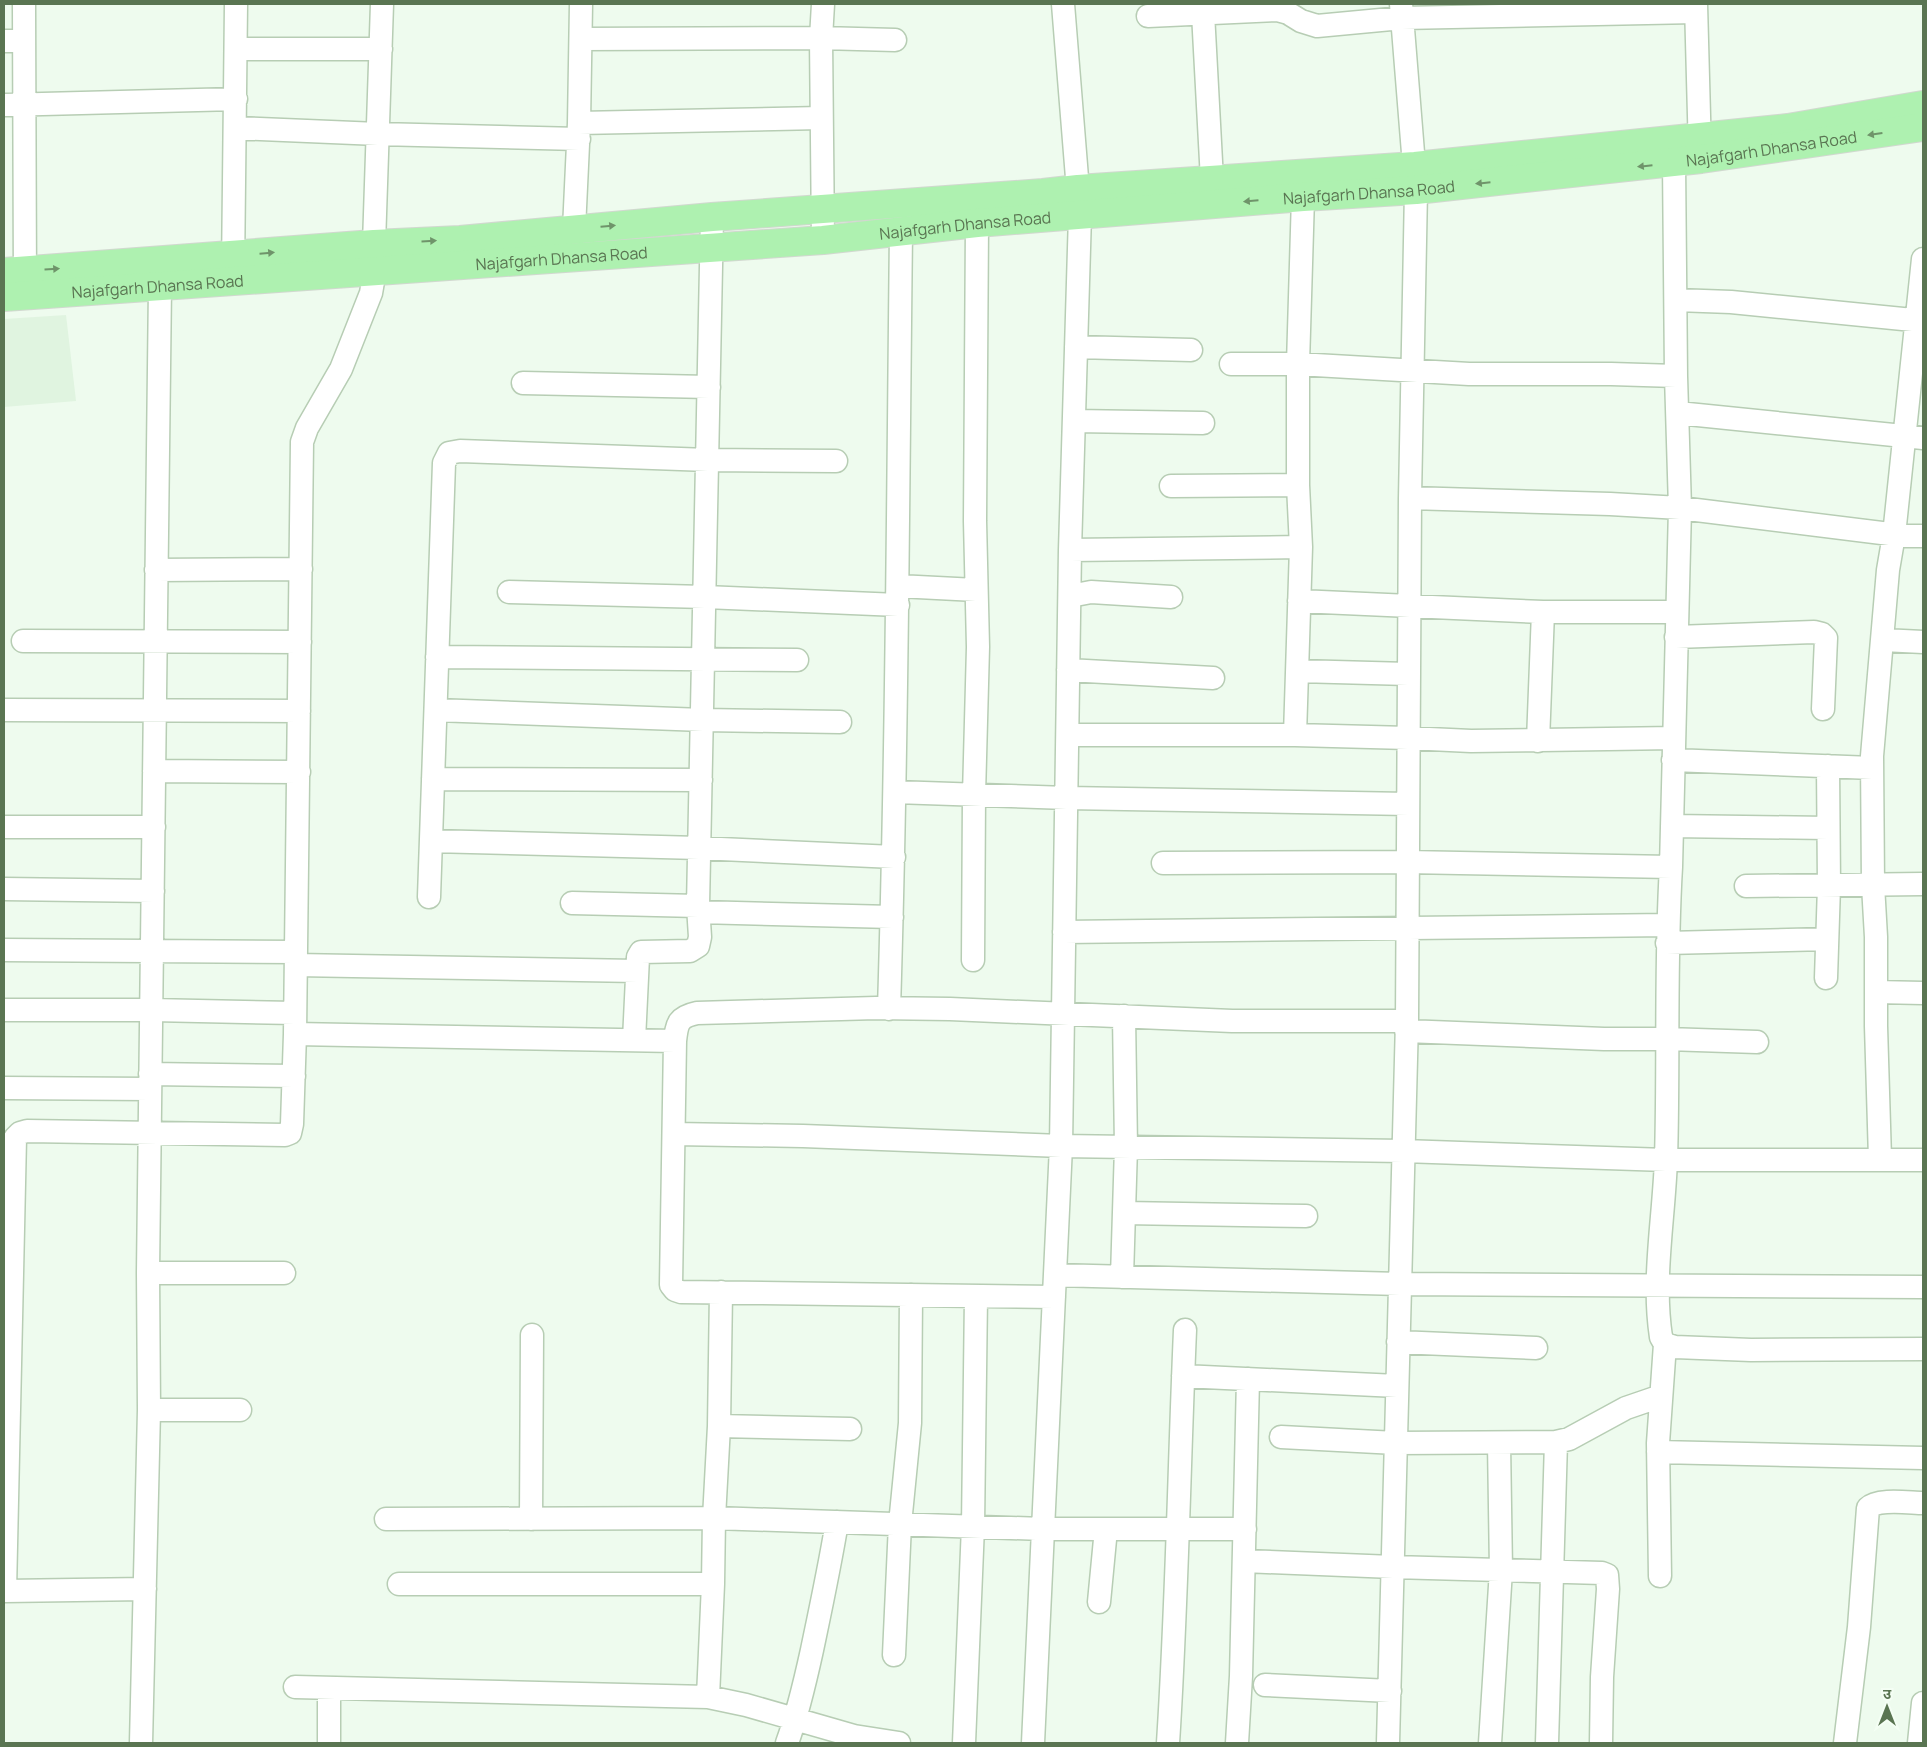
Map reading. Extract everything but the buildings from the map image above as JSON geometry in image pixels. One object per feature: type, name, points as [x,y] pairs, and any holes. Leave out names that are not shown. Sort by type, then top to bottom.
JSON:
[{"type":"main road","name":"Najafgarh Dhansa Road","points":[[14,284],[374,257],[712,247],[823,240],[977,223],[1079,202],[1212,180],[1415,178],[1674,162],[1700,148],[1788,128],[1923,105]]},
{"type":"main road","name":"Najafgarh Dhansa Road","points":[[374,257],[460,240],[574,229],[712,217],[1043,194],[1079,202],[1303,197],[1415,178],[1923,127]]},
{"type":"main road","name":"Najafgarh Dhansa Road","points":[[14,284],[160,286],[233,268]]},
{"type":"street","points":[[14,284],[14,41],[24,4]]},
{"type":"street","points":[[233,268],[236,4]]},
{"type":"street","points":[[145,1589],[5,1591],[9,1159],[15,1138],[20,1133],[285,1135],[290,1133],[292,1124],[295,1023],[302,442],[307,428],[341,369],[371,294],[374,257],[382,4]]},
{"type":"street","points":[[574,229],[579,131],[581,4]]},
{"type":"street","points":[[823,4],[821,38],[823,240]]},
{"type":"street","points":[[1033,1743],[1061,1146],[1070,550],[1079,202],[1063,4]]},
{"type":"street","points":[[1148,16],[1277,10],[1288,13],[1300,21],[1317,26],[1402,11],[1696,8],[1700,148]]},
{"type":"street","points":[[1388,1743],[1406,1026],[1408,674],[1415,178],[1402,11]]},
{"type":"street","points":[[1204,13],[1212,180]]},
{"type":"street","points":[[581,39],[821,38],[895,40]]},
{"type":"street","points":[[236,49],[381,49]]},
{"type":"street","points":[[14,105],[236,99]]},
{"type":"street","points":[[235,128],[378,134],[579,131],[821,118]]},
{"type":"street","points":[[1660,1576],[1658,1452],[1665,1344],[1661,1337],[1658,1286],[1666,1160],[1667,934],[1671,867],[1680,508],[1676,376],[1674,162]]},
{"type":"street","points":[[1295,735],[1301,547],[1298,485],[1298,364],[1303,197]]},
{"type":"street","points":[[634,1040],[638,957],[641,952],[690,951],[698,946],[700,937],[698,909],[699,848],[712,217]]},
{"type":"street","points":[[973,960],[974,795],[978,647],[976,590],[977,223]]},
{"type":"street","points":[[889,1009],[894,857],[901,231]]},
{"type":"street","points":[[1880,1159],[1872,768],[1888,570],[1914,437],[1923,259]]},
{"type":"street","points":[[141,1743],[149,1410],[148,1273],[160,286]]},
{"type":"street","points":[[1676,300],[1731,302],[1920,321]]},
{"type":"street","points":[[1076,347],[1191,350]]},
{"type":"street","points":[[1231,364],[1298,364],[1469,374],[1676,376]]},
{"type":"street","points":[[523,383],[709,388]]},
{"type":"street","points":[[1678,412],[1914,437]]},
{"type":"street","points":[[1074,421],[1203,423]]},
{"type":"street","points":[[430,897],[444,463],[449,453],[460,451],[708,460],[836,462]]},
{"type":"street","points":[[1171,486],[1298,485]]},
{"type":"street","points":[[1410,498],[1680,508],[1923,536]]},
{"type":"street","points":[[1070,550],[1301,547]]},
{"type":"street","points":[[156,570],[301,569]]},
{"type":"street","points":[[508,592],[705,597],[898,596],[976,590]]},
{"type":"street","points":[[1070,596],[1091,592],[1171,597]]},
{"type":"street","points":[[1299,601],[1543,612],[1676,612]]},
{"type":"street","points":[[1538,741],[1543,612]]},
{"type":"street","points":[[1676,637],[1814,632],[1822,634],[1826,638],[1823,709]]},
{"type":"street","points":[[1883,640],[1923,642]]},
{"type":"street","points":[[23,641],[300,642]]},
{"type":"street","points":[[438,657],[797,660]]},
{"type":"street","points":[[1068,670],[1213,678]]},
{"type":"street","points":[[1298,670],[1408,674]]},
{"type":"street","points":[[4,710],[299,711]]},
{"type":"street","points":[[436,710],[703,720],[840,722]]},
{"type":"street","points":[[1068,735],[1295,735],[1471,741],[1674,738]]},
{"type":"street","points":[[1674,760],[1872,768]]},
{"type":"street","points":[[1826,978],[1829,886],[1828,766]]},
{"type":"street","points":[[154,771],[299,772]]},
{"type":"street","points":[[433,779],[701,780]]},
{"type":"street","points":[[895,792],[1066,798],[1408,804]]},
{"type":"street","points":[[1672,826],[1828,828]]},
{"type":"street","points":[[4,827],[154,827]]},
{"type":"street","points":[[431,841],[699,848],[894,857]]},
{"type":"street","points":[[1162,863],[1407,862],[1671,867]]},
{"type":"street","points":[[1746,886],[1923,884]]},
{"type":"street","points":[[4,889],[153,891]]},
{"type":"street","points":[[572,903],[892,917]]},
{"type":"street","points":[[1064,932],[1407,928],[1827,939]]},
{"type":"street","points":[[4,950],[153,951],[637,970]]},
{"type":"street","points":[[1876,992],[1923,992]]},
{"type":"street","points":[[1757,1042],[1604,1039],[1406,1026],[1063,1015],[950,1009],[697,1012],[680,1019],[674,1041],[672,1285],[674,1290],[681,1292],[976,1296],[1122,1277],[1400,1284],[1923,1287]]},
{"type":"street","points":[[4,1010],[152,1010],[295,1023],[674,1041]]},
{"type":"street","points":[[1122,1277],[1126,1147],[1124,1016]]},
{"type":"street","points":[[4,1088],[294,1076]]},
{"type":"street","points":[[674,1134],[804,1136],[1061,1146],[1403,1151],[1666,1160],[1923,1160]]},
{"type":"street","points":[[1124,1213],[1306,1216]]},
{"type":"street","points":[[148,1273],[284,1273]]},
{"type":"street","points":[[708,1698],[719,1426],[721,1292]]},
{"type":"street","points":[[894,1655],[900,1524],[910,1423],[911,1295]]},
{"type":"street","points":[[964,1743],[973,1526],[976,1296]]},
{"type":"street","points":[[1168,1743],[1186,1330]]},
{"type":"street","points":[[531,1519],[532,1335]]},
{"type":"street","points":[[1398,1342],[1536,1348]]},
{"type":"street","points":[[1665,1344],[1675,1347],[1752,1350],[1923,1349]]},
{"type":"street","points":[[1183,1376],[1397,1386]]},
{"type":"street","points":[[1237,1743],[1245,1528],[1248,1379]]},
{"type":"street","points":[[1282,1437],[1396,1443],[1556,1442],[1569,1439],[1626,1408],[1661,1396]]},
{"type":"street","points":[[149,1410],[240,1410]]},
{"type":"street","points":[[719,1426],[850,1430]]},
{"type":"street","points":[[1547,1743],[1556,1442]]},
{"type":"street","points":[[1490,1743],[1501,1570],[1499,1443]]},
{"type":"street","points":[[1658,1452],[1923,1458]]},
{"type":"street","points":[[1845,1743],[1859,1627],[1868,1508],[1873,1504],[1883,1502],[1923,1503]]},
{"type":"street","points":[[386,1519],[714,1518],[1043,1528],[1245,1528]]},
{"type":"street","points":[[787,1743],[796,1720],[827,1583],[837,1522]]},
{"type":"street","points":[[1099,1602],[1106,1529]]},
{"type":"street","points":[[1244,1561],[1602,1573],[1607,1575],[1609,1580],[1602,1677],[1601,1743]]},
{"type":"street","points":[[399,1584],[713,1584]]},
{"type":"street","points":[[1265,1685],[1390,1691]]},
{"type":"street","points":[[295,1687],[708,1698],[746,1705],[854,1736],[899,1743]]},
{"type":"street","points":[[329,1688],[329,1743]]},
{"type":"street","points":[[1918,1743],[1923,1703]]},
{"type":"shaded area","points":[[66,315],[76,401],[4,407],[4,319]]}]
